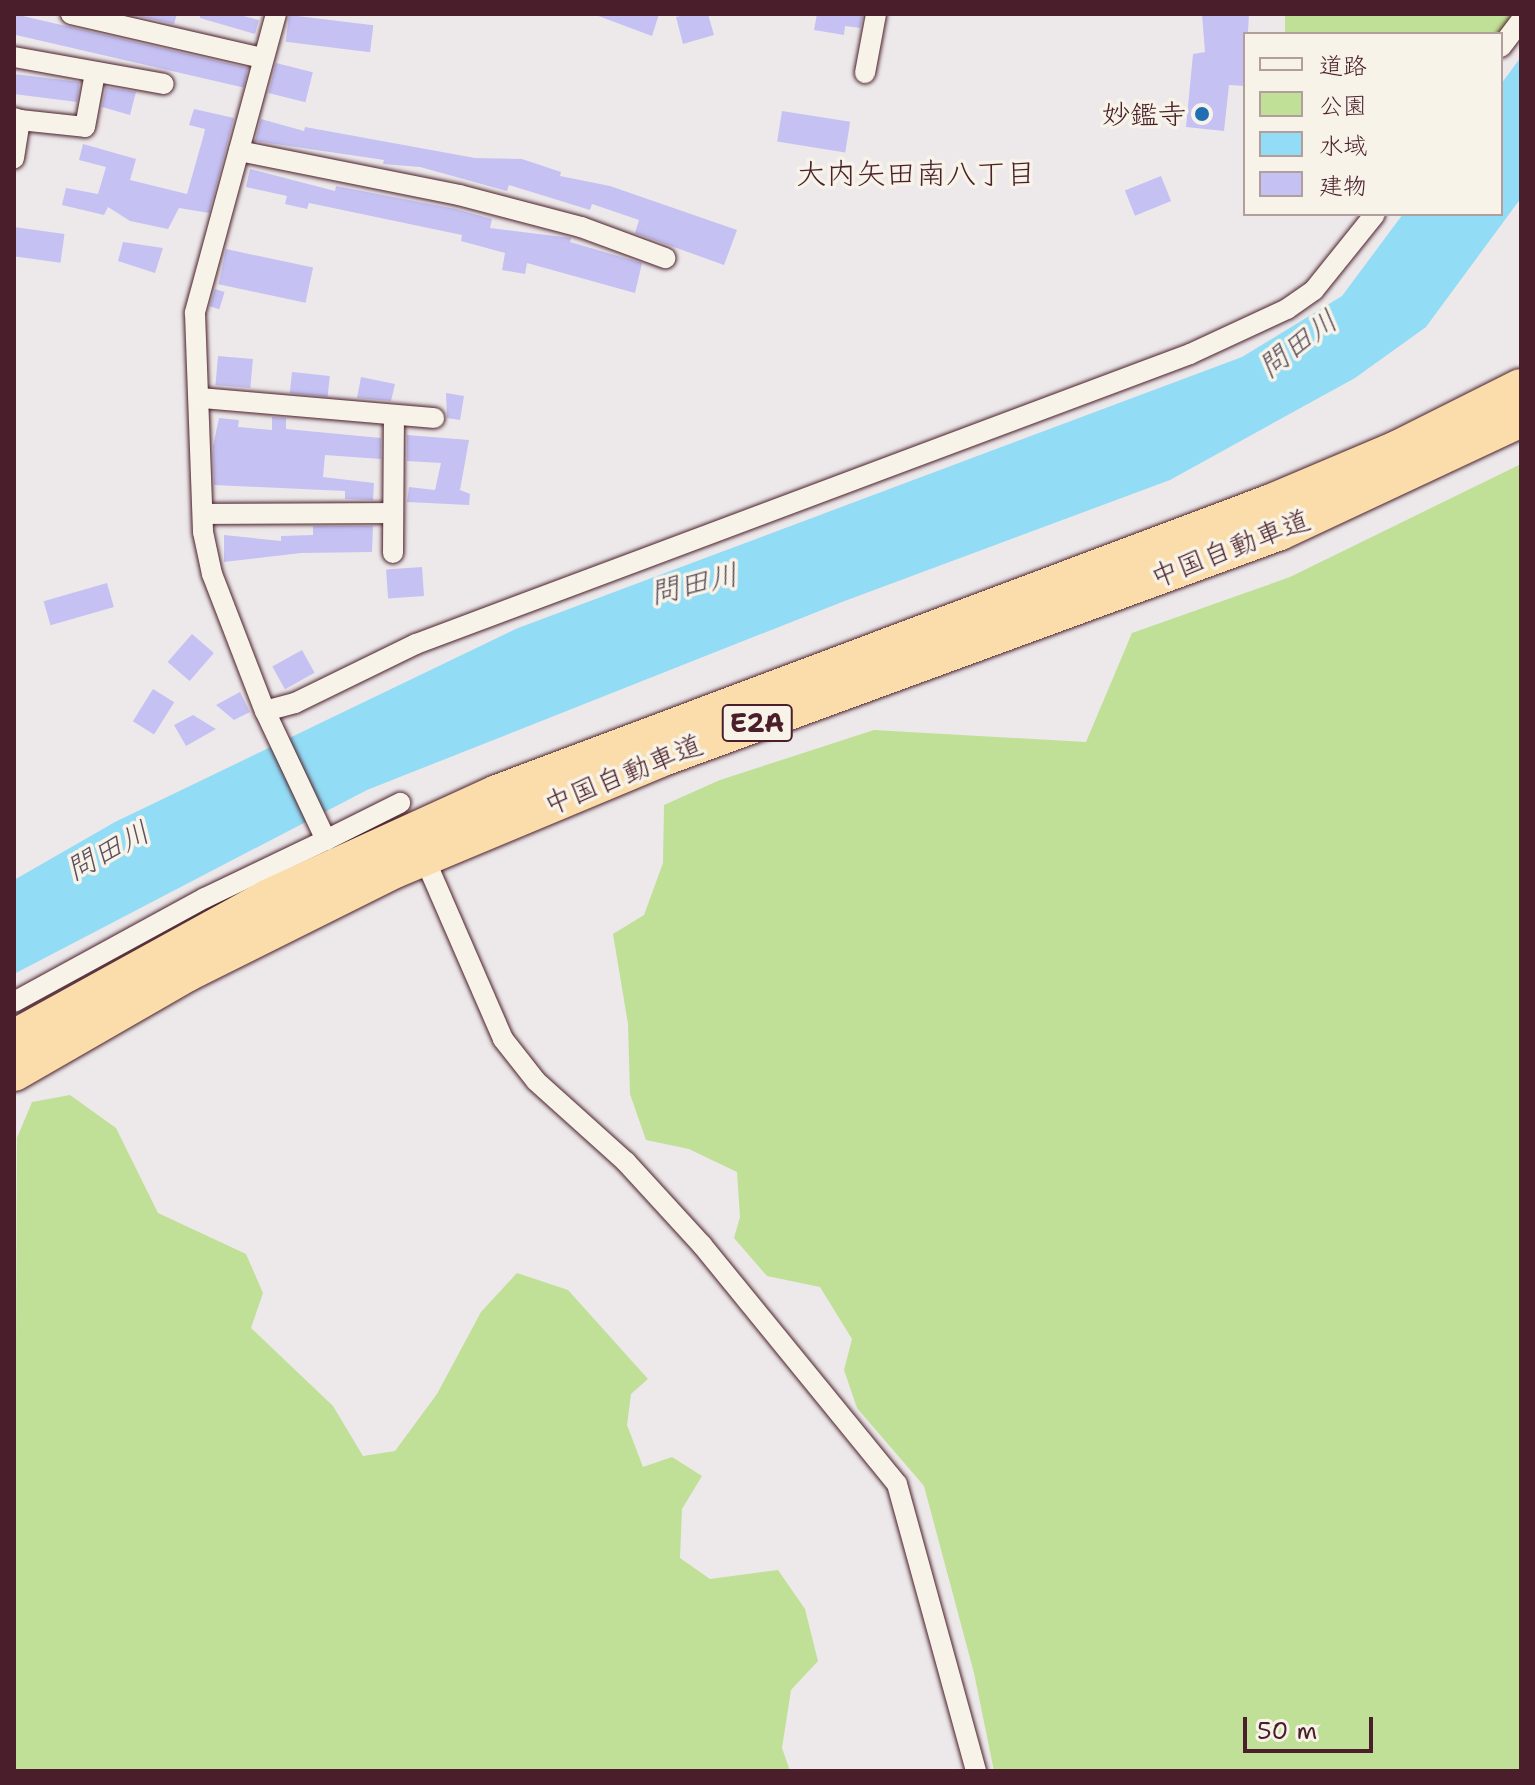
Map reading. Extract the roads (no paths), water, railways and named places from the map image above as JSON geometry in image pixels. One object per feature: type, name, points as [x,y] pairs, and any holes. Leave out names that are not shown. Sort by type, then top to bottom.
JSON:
[{"type":"highway","name":"中国自動車道","points":[[14,1039],[256,905],[497,794],[1269,504],[1399,449],[1521,388]]},
{"type":"highway","name":"中国自動車道","points":[[14,1072],[186,973],[423,857],[660,758],[1280,531],[1521,418]]},
{"type":"street","points":[[71,14],[262,58]]},
{"type":"street","points":[[276,14],[195,313],[194,352],[201,398],[203,514],[212,574],[265,711],[322,832]]},
{"type":"street","points":[[865,73],[876,14]]},
{"type":"street","points":[[1503,44],[1521,20]]},
{"type":"street","points":[[14,57],[164,84]]},
{"type":"street","points":[[14,159],[17,119],[85,127],[95,73]]},
{"type":"street","points":[[239,151],[459,195],[581,227],[665,258]]},
{"type":"street","points":[[265,711],[295,703],[416,644],[1190,354],[1287,309],[1314,290],[1373,216]]},
{"type":"street","points":[[201,398],[434,418]]},
{"type":"street","points":[[393,553],[394,416]]},
{"type":"street","points":[[203,514],[393,513]]},
{"type":"street","points":[[14,1002],[322,832],[400,803]]},
{"type":"street","points":[[430,871],[503,1039],[536,1081],[626,1162],[702,1245],[897,1484],[976,1771]]},
{"type":"water","name":"問田川","points":[[1521,57],[1521,198],[1426,327],[1355,378],[1170,480],[842,602],[367,790],[14,974],[14,880],[115,822],[518,628],[1242,357],[1342,296],[1402,216],[1503,216],[1503,81]]},
{"type":"place","name":"妙鑑寺","points":[[1202,114]]},
{"type":"district","name":"大内矢田南八丁目","points":[[916,174]]}]
